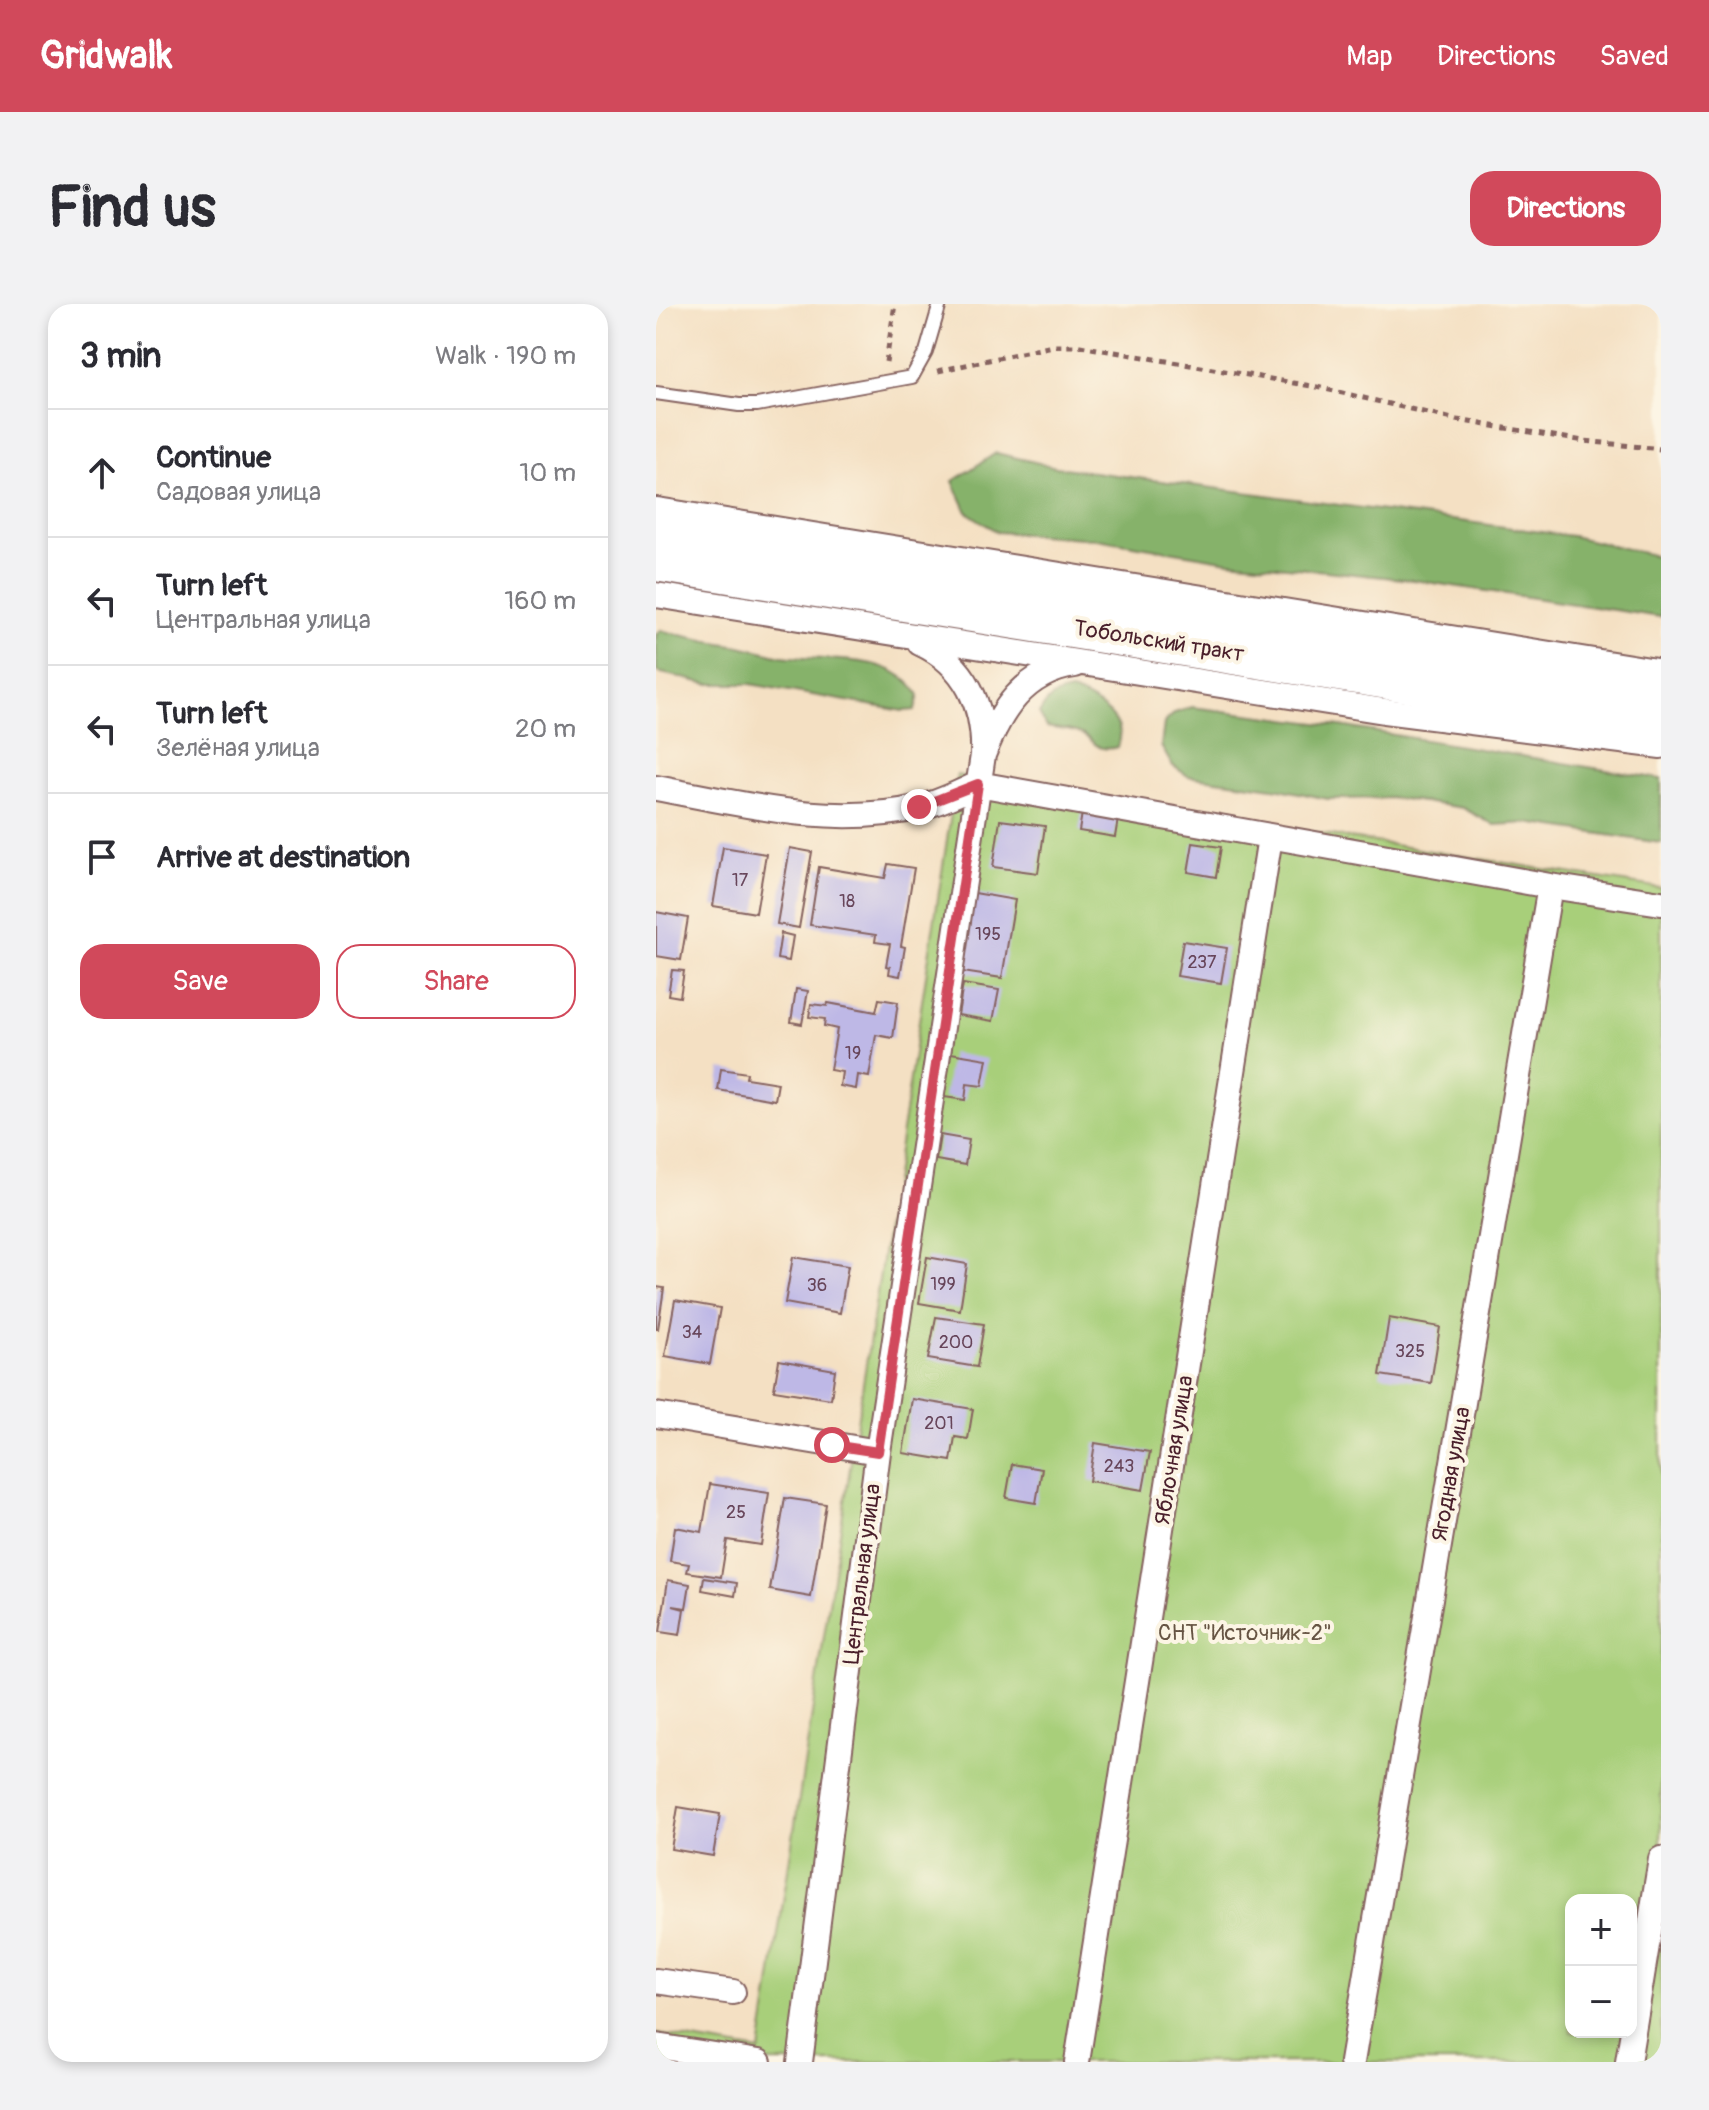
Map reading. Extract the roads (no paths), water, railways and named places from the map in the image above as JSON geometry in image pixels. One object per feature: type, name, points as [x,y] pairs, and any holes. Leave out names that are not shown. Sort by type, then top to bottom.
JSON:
[{"type":"highway","name":"Тобольский тракт","points":[[656,519],[1661,681]]},
{"type":"highway","name":"Тобольский тракт","points":[[656,560],[1661,722]]},
{"type":"street","points":[[656,595],[1384,711],[1661,746]]},
{"type":"street","points":[[883,631],[933,649],[964,678],[982,718],[983,755]]},
{"type":"street","points":[[983,755],[1001,714],[1026,686],[1058,668],[1090,664]]},
{"type":"street","name":"Центральная улица","points":[[800,2062],[878,1452],[983,755]]},
{"type":"street","points":[[656,788],[818,815],[919,807],[978,784],[1661,903]]},
{"type":"street","name":"Яблочная улица","points":[[1077,2062],[1270,837]]},
{"type":"street","name":"Ягодная улица","points":[[1352,2062],[1550,886]]},
{"type":"street","points":[[656,1415],[878,1452]]},
{"type":"street","points":[[1628,2062],[1661,1859]]},
{"type":"street","points":[[656,1981],[733,1992]]},
{"type":"street","points":[[656,2046],[759,2062]]},
{"type":"lane","points":[[656,393],[757,405],[912,377],[926,352],[940,304]]},
{"type":"park label","name":"СНТ \"Источник-2\"","points":[[1245,1633]]}]
